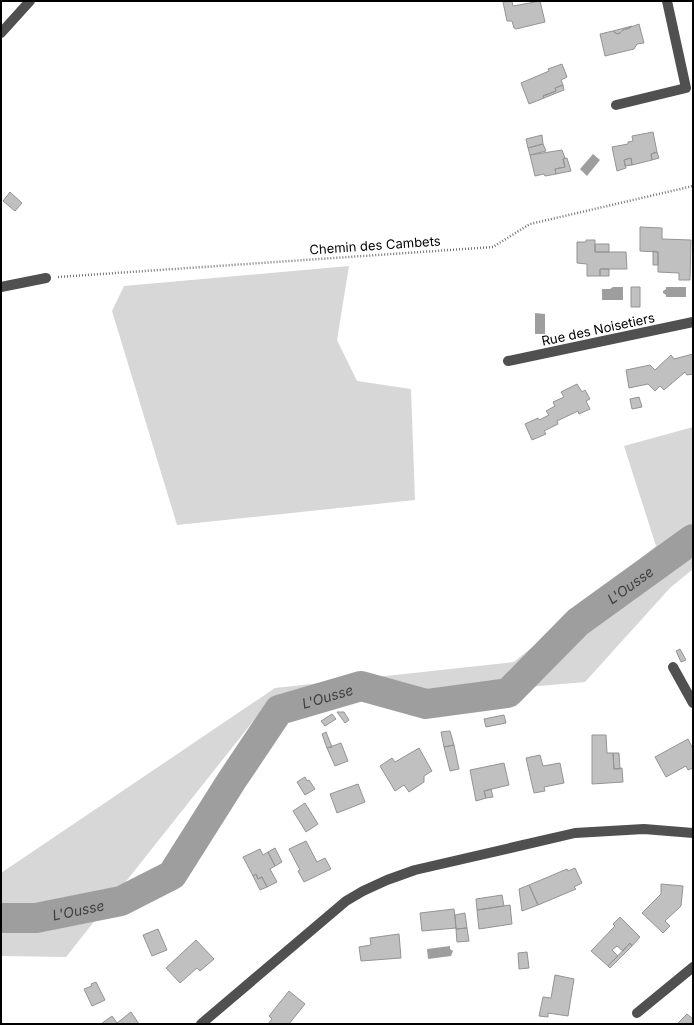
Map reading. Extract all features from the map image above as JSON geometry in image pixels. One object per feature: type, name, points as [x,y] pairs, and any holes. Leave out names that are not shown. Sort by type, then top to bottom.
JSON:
[{"type":"street","points":[[1,33],[30,1]]},
{"type":"street","points":[[616,105],[686,88],[667,1]]},
{"type":"street","points":[[1,286],[51,278]]},
{"type":"street","name":"Rue des Noisetiers","points":[[508,361],[693,322]]},
{"type":"street","points":[[673,667],[693,703]]},
{"type":"street","points":[[201,1024],[346,901],[387,880],[415,870],[575,833],[644,829],[693,833]]},
{"type":"street","points":[[637,1013],[693,967]]},
{"type":"path","name":"Chemin des Cambets","points":[[51,278],[493,247],[530,224],[693,186]]},
{"type":"shaded area","points":[[593,154],[600,160],[587,176],[580,169]]},
{"type":"shaded area","points":[[349,266],[337,340],[357,381],[411,389],[415,500],[177,525],[112,311],[124,286]]},
{"type":"shaded area","points":[[613,287],[623,287],[623,300],[602,300],[602,289],[610,289]]},
{"type":"shaded area","points":[[666,287],[686,287],[686,297],[666,297],[663,291]]},
{"type":"shaded area","points":[[535,313],[545,314],[545,334],[535,334]]},
{"type":"shaded area","points":[[693,427],[693,569],[670,588],[585,682],[262,710],[66,957],[1,956],[1,873],[275,688],[514,662],[656,546],[624,446]]},
{"type":"shaded area","points":[[450,946],[450,949],[453,951],[451,956],[428,959],[427,949]]},
{"type":"building","points":[[512,1],[513,6],[540,1],[545,22],[516,29],[514,28],[512,21],[507,21],[503,2]]},
{"type":"building","points":[[639,24],[644,43],[637,44],[634,49],[605,56],[600,34],[613,31],[617,34]]},
{"type":"building","points":[[632,26],[617,34],[613,31]]},
{"type":"building","points":[[562,64],[567,77],[561,80],[563,85],[555,88],[556,91],[543,96],[544,98],[529,104],[521,83],[549,71],[548,69]]},
{"type":"building","points":[[563,85],[564,90],[544,98],[543,96],[556,91],[555,88]]},
{"type":"building","points":[[653,132],[657,152],[651,154],[652,160],[632,165],[631,158],[624,160],[626,168],[617,171],[612,147],[628,144],[628,142],[633,141],[632,136]]},
{"type":"building","points":[[542,135],[543,144],[528,148],[526,139]]},
{"type":"building","points":[[543,144],[546,151],[530,155],[528,148]]},
{"type":"building","points":[[562,150],[565,158],[563,159],[565,167],[555,169],[556,174],[535,176],[530,155]]},
{"type":"building","points":[[657,152],[659,158],[652,160],[651,154]]},
{"type":"building","points":[[567,158],[571,171],[556,174],[555,169],[565,167],[563,159]]},
{"type":"building","points":[[631,158],[632,165],[625,166],[624,160]]},
{"type":"building","points":[[10,192],[22,203],[15,211],[3,201]]},
{"type":"building","points":[[640,227],[662,228],[662,239],[691,240],[690,280],[679,280],[679,273],[658,272],[658,252],[640,251]]},
{"type":"building","points":[[586,240],[595,240],[595,252],[626,252],[627,269],[600,269],[600,276],[587,276],[587,264],[577,263],[577,242],[586,242]]},
{"type":"building","points":[[595,244],[609,244],[609,252],[595,252]]},
{"type":"building","points":[[653,251],[658,252],[658,265],[653,265]]},
{"type":"building","points":[[600,269],[609,269],[609,276],[600,276]]},
{"type":"building","points":[[631,287],[640,287],[640,307],[631,307]]},
{"type":"building","points":[[693,354],[693,374],[687,375],[685,372],[664,390],[660,386],[655,391],[648,384],[629,388],[626,370],[650,365],[655,370],[671,355],[674,359]]},
{"type":"building","points":[[577,384],[582,392],[585,390],[590,399],[586,401],[590,409],[579,414],[578,411],[557,421],[558,424],[544,431],[546,434],[532,440],[525,424],[549,415],[546,411],[555,406],[553,402],[564,397],[561,392]]},
{"type":"building","points":[[639,397],[642,407],[632,409],[630,399]]},
{"type":"building","points":[[680,649],[686,660],[681,662],[676,651]]},
{"type":"building","points":[[337,712],[344,712],[349,720],[345,723]]},
{"type":"building","points":[[332,714],[336,719],[325,726],[321,721]]},
{"type":"building","points":[[504,715],[506,723],[486,727],[484,719]]},
{"type":"building","points":[[450,731],[454,745],[444,747],[441,732]]},
{"type":"building","points":[[326,732],[332,747],[327,748],[322,734]]},
{"type":"building","points":[[592,735],[606,735],[607,753],[613,753],[614,769],[622,768],[623,782],[592,784]]},
{"type":"building","points":[[688,739],[693,749],[693,768],[688,770],[686,766],[666,777],[655,757]]},
{"type":"building","points":[[341,743],[348,761],[335,766],[327,748]]},
{"type":"building","points":[[454,745],[459,769],[450,771],[444,747]]},
{"type":"building","points":[[419,748],[432,771],[424,776],[424,782],[409,792],[404,785],[395,791],[380,766],[392,758],[395,762]]},
{"type":"building","points":[[613,753],[619,753],[620,769],[614,769]]},
{"type":"building","points":[[540,755],[543,766],[560,763],[564,783],[544,787],[545,791],[534,793],[526,758]]},
{"type":"building","points":[[504,763],[509,785],[484,791],[486,798],[476,801],[470,770]]},
{"type":"building","points":[[305,777],[315,789],[305,795],[297,782]]},
{"type":"building","points":[[358,784],[365,802],[337,813],[330,794]]},
{"type":"building","points":[[491,789],[493,797],[486,798],[484,791]]},
{"type":"building","points":[[305,803],[318,824],[306,832],[293,811]]},
{"type":"building","points":[[306,841],[317,862],[325,858],[331,869],[304,882],[298,871],[300,870],[289,849]]},
{"type":"building","points":[[275,848],[282,862],[275,866],[268,852]]},
{"type":"building","points":[[260,849],[263,855],[268,852],[275,866],[270,869],[277,882],[267,887],[262,877],[258,879],[256,874],[253,876],[243,857]]},
{"type":"building","points":[[575,868],[582,883],[574,887],[576,889],[538,905],[529,885],[567,869],[568,871]]},
{"type":"building","points":[[256,874],[258,879],[262,877],[267,887],[260,890],[253,876]]},
{"type":"building","points":[[661,884],[683,886],[681,906],[665,921],[670,926],[663,933],[642,913],[661,894]]},
{"type":"building","points":[[529,885],[538,905],[522,911],[519,889]]},
{"type":"building","points":[[502,895],[504,906],[477,910],[476,899]]},
{"type":"building","points":[[510,905],[512,924],[479,929],[477,910]]},
{"type":"building","points":[[454,909],[456,928],[422,931],[420,913]]},
{"type":"building","points":[[465,913],[467,928],[456,929],[455,915]]},
{"type":"building","points":[[620,917],[640,937],[632,946],[630,943],[623,951],[617,946],[612,950],[618,956],[608,966],[591,951],[615,926],[613,924]]},
{"type":"building","points":[[467,928],[469,941],[457,942],[456,929]]},
{"type":"building","points":[[158,929],[167,950],[152,956],[143,935]]},
{"type":"building","points":[[399,934],[401,958],[361,961],[359,947],[371,945],[370,938]]},
{"type":"building","points":[[196,940],[214,959],[200,971],[197,968],[180,983],[166,968]]},
{"type":"building","points":[[630,943],[632,946],[610,968],[608,966]]},
{"type":"building","points":[[527,952],[529,968],[519,969],[518,953]]},
{"type":"building","points":[[555,975],[574,979],[568,1016],[548,1013],[548,1017],[539,1016],[543,997],[551,998]]},
{"type":"building","points":[[96,982],[105,1000],[92,1006],[84,989],[92,986],[91,984]]},
{"type":"building","points":[[289,991],[305,1004],[289,1024],[268,1024],[272,1019],[269,1016]]},
{"type":"building","points":[[131,1012],[139,1024],[101,1024],[112,1016],[117,1023]]},
{"type":"building","points":[[687,1014],[693,1019],[693,1024],[677,1024]]},
{"type":"waterway","name":"L'Ousse","points":[[1,918],[36,918],[121,901],[172,875],[232,780],[279,710],[361,686],[426,704],[508,693],[578,622],[693,539]]}]
